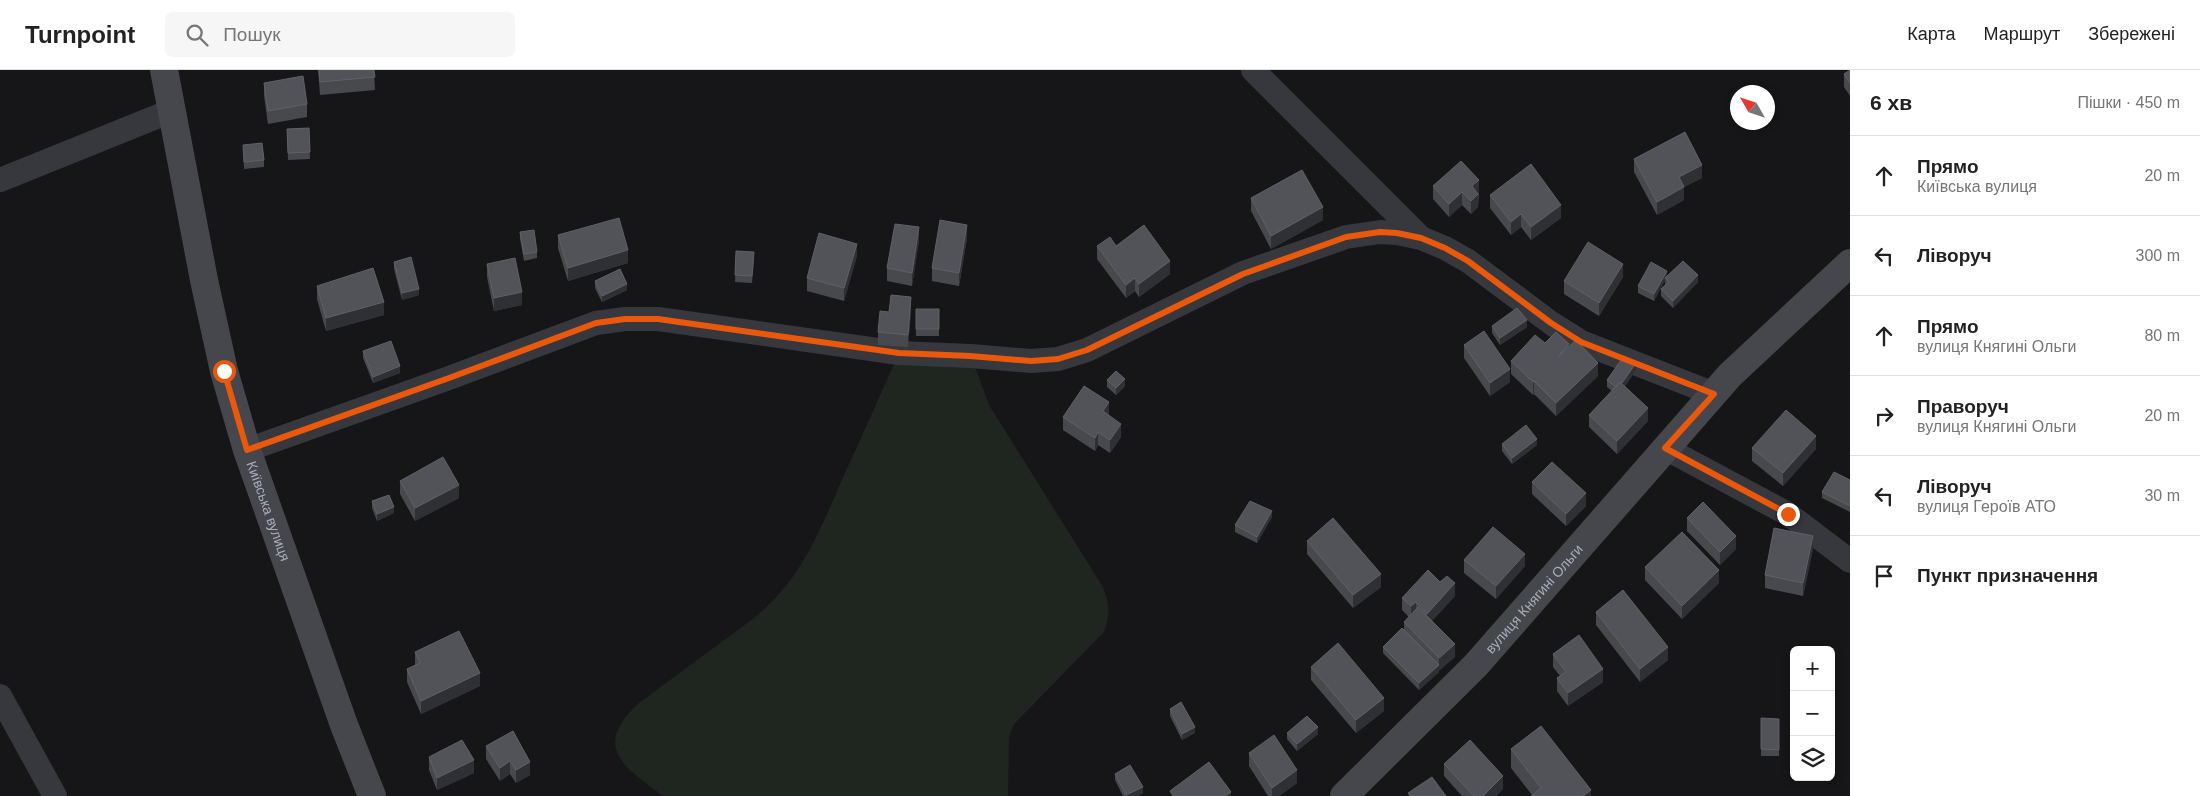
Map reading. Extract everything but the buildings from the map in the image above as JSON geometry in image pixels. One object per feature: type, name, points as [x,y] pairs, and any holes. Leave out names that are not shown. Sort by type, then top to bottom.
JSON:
[{"type":"street","name":"Київська вулиця","points":[[164,70],[213,325],[247,450],[344,725],[372,796]]},
{"type":"street","points":[[1252,70],[1421,238]]},
{"type":"street","points":[[0,180],[171,111]]},
{"type":"street","points":[[247,450],[596,323],[625,319],[658,319],[899,353],[1044,361],[1058,359],[1087,350],[1243,274],[1324,244],[1362,233],[1380,232],[1421,238],[1457,254],[1551,323],[1581,342],[1714,394]]},
{"type":"street","name":"вулиця Княгині Ольги","points":[[1344,796],[1476,665],[1730,375],[1850,263]]},
{"type":"street","points":[[1665,448],[1788,514],[1850,561]]},
{"type":"street","points":[[0,696],[55,796]]},
{"type":"shaded area","points":[[899,353],[971,356],[989,405],[1103,587],[1108,610],[1108,620],[1104,632],[1014,724],[1009,737],[1008,796],[663,796],[636,775],[618,755],[615,744],[617,732],[625,718],[639,703],[754,618],[785,587],[818,534]]},
{"type":"route","points":[[224,371],[247,450],[596,323],[625,319],[658,319],[899,353],[1044,361],[1072,356],[1087,350],[1208,289],[1278,260],[1362,233],[1397,233],[1421,238],[1457,254],[1551,323],[1581,342],[1714,394],[1665,448],[1788,514]]}]
